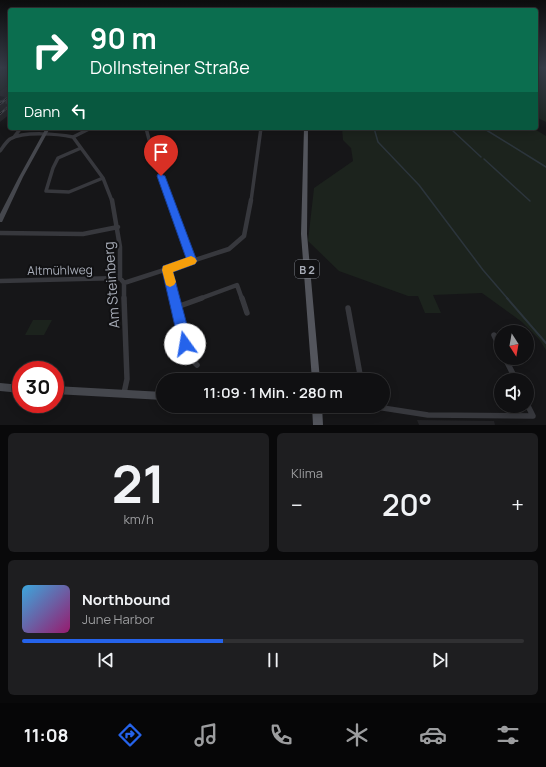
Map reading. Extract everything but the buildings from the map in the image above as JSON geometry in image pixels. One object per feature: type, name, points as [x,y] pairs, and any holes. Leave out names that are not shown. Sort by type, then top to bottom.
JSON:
[{"type":"main road","name":"B 2","points":[[306,130],[304,234],[315,373]]},
{"type":"main road","points":[[317,413],[318,425]]},
{"type":"street","points":[[14,137],[19,130]]},
{"type":"street","points":[[0,220],[21,177],[47,130]]},
{"type":"street","points":[[0,151],[8,140],[14,137],[44,135],[73,137],[87,130]]},
{"type":"street","points":[[147,130],[153,155],[192,261]]},
{"type":"street","points":[[124,284],[229,249],[244,236],[254,183],[261,130]]},
{"type":"street","name":"Am Steinberg","points":[[73,137],[103,178],[114,205],[118,228],[120,278],[124,284],[127,379],[124,393]]},
{"type":"street","points":[[81,148],[58,158],[53,168],[46,191],[69,192],[103,178]]},
{"type":"street","points":[[0,233],[83,234],[118,228]]},
{"type":"street","points":[[167,270],[188,356],[197,365]]},
{"type":"street","name":"Altmühlweg","points":[[0,281],[120,278]]},
{"type":"street","points":[[177,307],[237,285],[246,313]]},
{"type":"street","points":[[348,308],[360,373]]},
{"type":"street","points":[[0,387],[12,388]]},
{"type":"street","points":[[64,390],[156,395]]},
{"type":"street","points":[[390,409],[428,415],[533,416],[532,413]]},
{"type":"shaded area","points":[[5,88],[8,88],[8,116],[0,122],[0,101],[5,97],[0,96],[0,91]]},
{"type":"shaded area","points":[[538,88],[546,88],[546,122],[538,118]]},
{"type":"shaded area","points":[[342,130],[536,130],[546,136],[546,350],[534,334],[534,325],[525,325],[482,293],[433,295],[441,313],[425,313],[418,296],[408,296],[339,271],[308,241],[314,188],[353,161],[351,148],[343,140]]},
{"type":"shaded area","points":[[33,320],[52,320],[44,335],[25,335]]},
{"type":"shaded area","points":[[417,420],[494,421],[495,425],[419,425]]},
{"type":"waterway","points":[[375,130],[378,142],[419,185],[483,270],[508,299]]},
{"type":"waterway","points":[[452,130],[481,157]]},
{"type":"waterway","points":[[486,130],[546,167]]},
{"type":"waterway","points":[[484,159],[530,201]]},
{"type":"waterway","points":[[507,298],[546,343]]},
{"type":"tunnel","points":[[0,102],[8,102]]},
{"type":"railway","points":[[0,104],[8,98]]},
{"type":"railway","points":[[0,114],[8,107]]},
{"type":"slow traffic","points":[[170,282],[167,270],[191,261]]},
{"type":"route","points":[[161,176],[192,261],[167,270],[185,344]]}]
